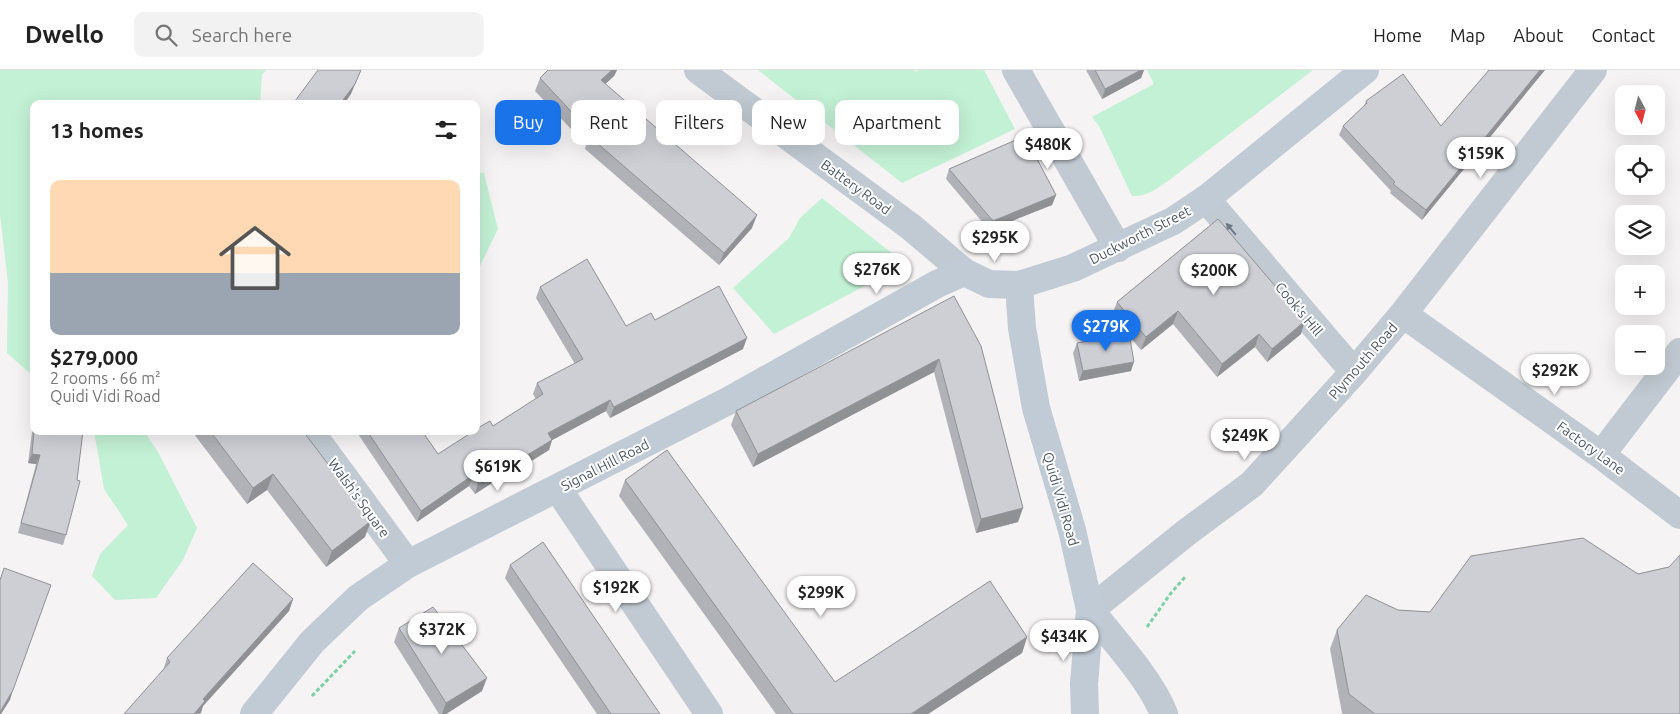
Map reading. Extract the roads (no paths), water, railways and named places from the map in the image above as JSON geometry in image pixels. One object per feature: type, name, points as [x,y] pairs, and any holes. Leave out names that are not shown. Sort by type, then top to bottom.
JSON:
[{"type":"street","name":"Battery Road","points":[[698,70],[911,227],[964,272]]},
{"type":"street","points":[[1016,70],[1118,248]]},
{"type":"street","name":"Duckworth Street","points":[[964,272],[989,284],[1019,285],[1073,268],[1173,221],[1206,199],[1364,70]]},
{"type":"street","name":"Plymouth Road","points":[[1090,610],[1187,532],[1252,484],[1354,372],[1403,314],[1593,70]]},
{"type":"street","name":"Cook's Hill","points":[[1206,199],[1354,372]]},
{"type":"street","name":"Signal Hill Road","points":[[254,714],[312,642],[358,598],[408,564],[728,401],[937,284],[964,272]]},
{"type":"street","name":"Quidi Vidi Road","points":[[1019,285],[1022,328],[1036,408],[1072,530],[1090,610],[1084,684],[1085,714]]},
{"type":"street","name":"Factory Lane","points":[[1403,314],[1601,455],[1680,515]]},
{"type":"street","points":[[1601,455],[1680,352]]},
{"type":"street","name":"Walsh's Square","points":[[313,435],[408,564]]},
{"type":"street","points":[[558,489],[709,714]]},
{"type":"street","points":[[1090,610],[1130,660],[1160,704],[1164,714]]}]
